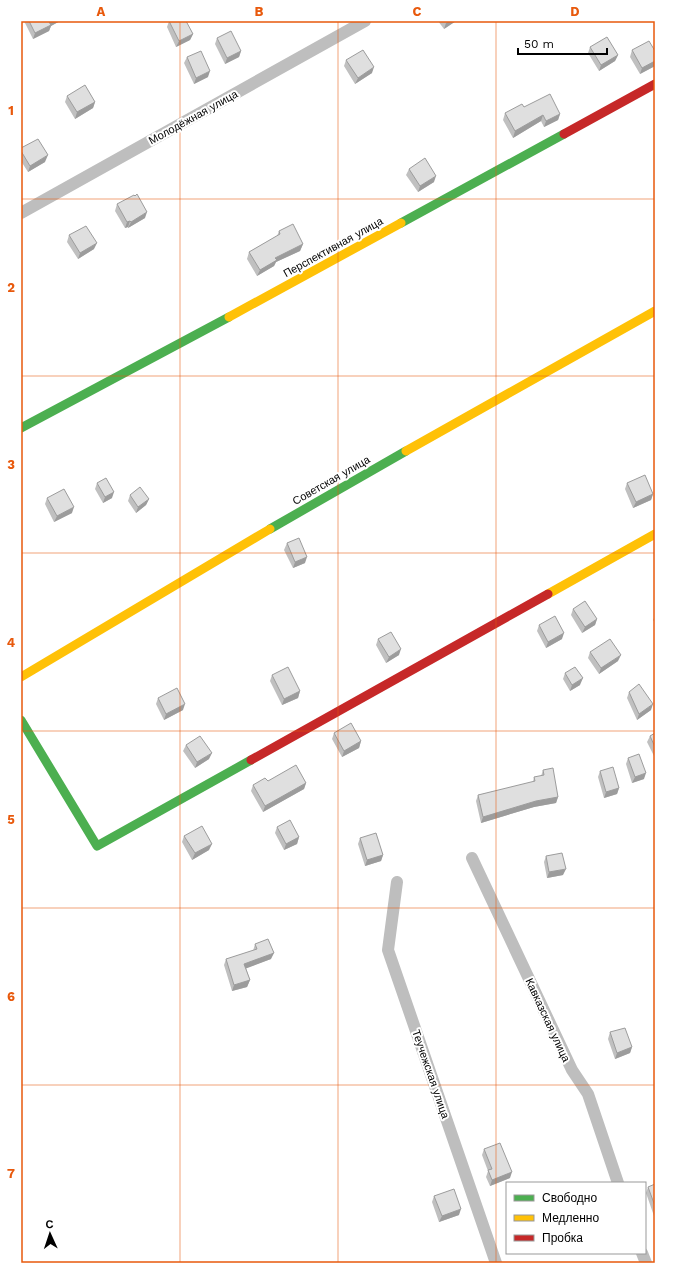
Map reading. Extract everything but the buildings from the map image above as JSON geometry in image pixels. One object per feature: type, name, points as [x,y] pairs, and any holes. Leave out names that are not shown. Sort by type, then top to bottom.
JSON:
[{"type":"street","name":"Молодёжная улица","points":[[21,213],[364,21]]},
{"type":"street","name":"Перспективная улица","points":[[21,428],[187,340],[655,84]]},
{"type":"street","name":"Советская улица","points":[[21,676],[298,513],[655,311]]},
{"type":"street","points":[[21,720],[97,846],[655,534]]},
{"type":"street","name":"Кавказская улица","points":[[472,858],[572,1070],[588,1094],[618,1182]]},
{"type":"street","name":"Теучежская улица","points":[[397,882],[388,950],[496,1263]]},
{"type":"traffic: fast","points":[[401,223],[564,134]]},
{"type":"traffic: fast","points":[[21,428],[229,317]]},
{"type":"traffic: fast","points":[[270,529],[406,451]]},
{"type":"traffic: fast","points":[[21,720],[97,846],[251,760]]},
{"type":"traffic: slow","points":[[229,317],[401,223]]},
{"type":"traffic: slow","points":[[406,451],[655,311]]},
{"type":"traffic: slow","points":[[21,677],[270,529]]},
{"type":"traffic: slow","points":[[548,594],[655,534]]},
{"type":"traffic: jam","points":[[564,134],[655,84]]},
{"type":"traffic: jam","points":[[251,760],[548,594]]}]
